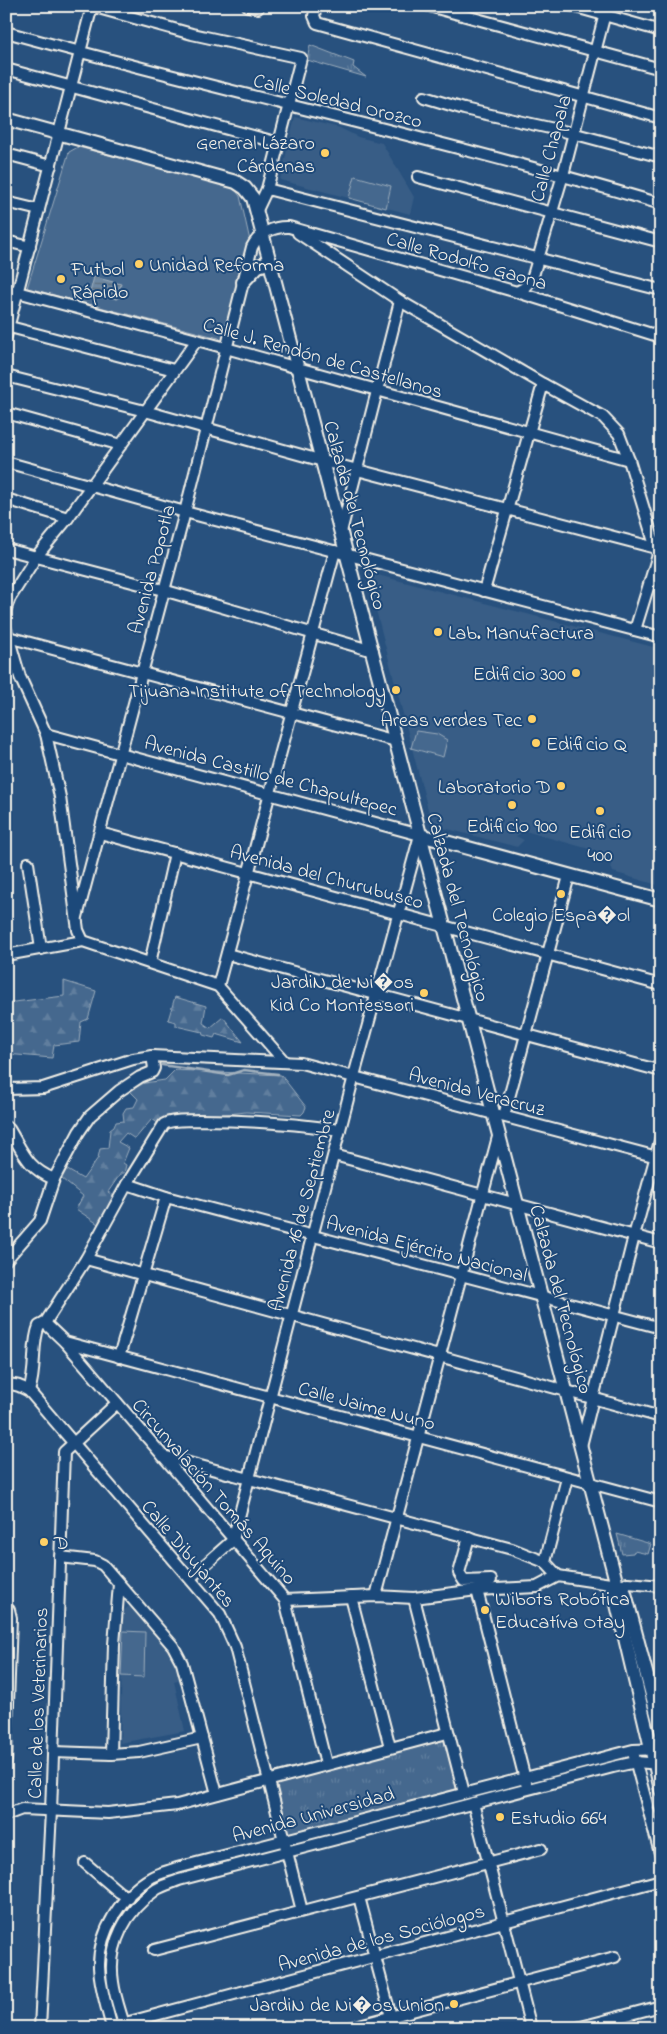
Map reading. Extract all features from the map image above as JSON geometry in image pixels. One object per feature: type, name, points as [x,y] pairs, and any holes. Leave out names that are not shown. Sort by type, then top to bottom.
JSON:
[{"type":"main road","name":"Calzada del Tecnológico","points":[[6,119],[236,182],[249,193],[257,210],[341,532],[342,553],[373,652],[419,840],[469,1019],[499,1115],[499,1133],[617,1585],[624,1594],[661,1730]]},
{"type":"main road","points":[[243,282],[258,266],[271,262]]},
{"type":"main road","name":"Avenida Castillo de Chapultepec","points":[[419,840],[661,900]]},
{"type":"main road","name":"Calzada del Tecnológico","points":[[617,1585],[615,1596],[655,1748],[661,1790]]},
{"type":"street","points":[[174,370],[7,330],[92,6],[192,34],[301,58],[267,189],[257,210]]},
{"type":"street","points":[[316,6],[314,19],[317,23],[661,118]]},
{"type":"street","points":[[429,6],[661,69]]},
{"type":"street","points":[[572,6],[606,10],[661,30]]},
{"type":"street","name":"Calle Chapala","points":[[517,292],[524,288],[532,279],[538,260],[606,10]]},
{"type":"street","name":"Calle Soledad Orozco","points":[[6,32],[562,175],[661,204]]},
{"type":"street","points":[[6,68],[279,142]]},
{"type":"street","points":[[424,97],[464,109],[572,133],[661,157]]},
{"type":"street","points":[[6,154],[51,166]]},
{"type":"street","points":[[418,177],[661,242]]},
{"type":"street","points":[[267,189],[661,290]]},
{"type":"street","points":[[6,202],[39,210]]},
{"type":"street","name":"Calle Rodolfo Gaona","points":[[263,233],[282,227],[289,227],[517,292],[661,337]]},
{"type":"street","points":[[289,227],[400,301],[603,417],[619,434],[629,460],[658,556],[635,630]]},
{"type":"street","name":"Avenida Popotla","points":[[77,917],[185,512],[252,247],[256,239],[263,233]]},
{"type":"street","points":[[6,241],[30,247]]},
{"type":"street","name":"Calle J. Rendón de Castellanos","points":[[6,289],[629,460]]},
{"type":"street","points":[[341,532],[400,301]]},
{"type":"street","points":[[647,333],[661,345]]},
{"type":"street","points":[[6,608],[10,598],[36,558],[68,518],[197,340]]},
{"type":"street","points":[[6,376],[145,411],[323,461],[507,509],[658,556]]},
{"type":"street","points":[[484,590],[543,384]]},
{"type":"street","points":[[6,412],[121,445]]},
{"type":"street","points":[[6,462],[185,512],[661,637]]},
{"type":"street","points":[[6,499],[68,518]]},
{"type":"street","points":[[6,549],[163,590],[314,633],[373,652]]},
{"type":"street","points":[[218,986],[314,633],[342,553]]},
{"type":"street","points":[[7,633],[141,674],[292,712],[396,741]]},
{"type":"street","points":[[7,633],[20,677],[46,734],[60,797],[78,930],[83,941]]},
{"type":"street","name":"Avenida Castillo de Chapultepec","points":[[46,734],[403,830],[419,840]]},
{"type":"street","name":"Avenida del Churubusco","points":[[100,833],[661,985]]},
{"type":"street","name":"Avenida 16 de Septiembre","points":[[234,1540],[354,1076],[419,840]]},
{"type":"street","points":[[150,963],[175,853]]},
{"type":"street","points":[[28,863],[41,949]]},
{"type":"street","points":[[499,1115],[526,1035],[569,876]]},
{"type":"street","points":[[6,956],[83,941],[218,986],[284,1061]]},
{"type":"street","points":[[227,954],[661,1071]]},
{"type":"street","points":[[6,1260],[40,1221],[54,1179],[79,1132],[90,1116],[119,1091],[140,1077],[152,1072],[154,1068],[152,1056]]},
{"type":"street","name":"Avenida Veracruz","points":[[6,1090],[44,1088],[133,1059],[152,1056],[284,1061],[301,1063],[354,1076],[658,1157]]},
{"type":"street","points":[[6,1385],[18,1385],[29,1391],[35,1370],[38,1326],[45,1323],[86,1260],[126,1184],[158,1133],[169,1122],[246,1120],[283,1122],[340,1130]]},
{"type":"street","points":[[6,1127],[9,1128],[36,1170],[54,1179]]},
{"type":"street","points":[[376,1596],[499,1133]]},
{"type":"street","points":[[581,1446],[634,1236],[658,1157],[661,1137]]},
{"type":"street","points":[[334,1155],[661,1243]]},
{"type":"street","name":"Avenida Ejército Nacional","points":[[126,1184],[166,1197],[661,1328]]},
{"type":"street","points":[[119,1357],[166,1197]]},
{"type":"street","points":[[86,1260],[661,1417]]},
{"type":"street","name":"Circunvalación Tomás Aquino","points":[[45,1323],[65,1342],[285,1600],[376,1596],[414,1598],[477,1590],[536,1587],[558,1576]]},
{"type":"street","name":"Calle Jaime Nuno","points":[[65,1342],[661,1502]]},
{"type":"street","name":"Calle Dibujantes","points":[[29,1391],[220,1614],[236,1647],[302,1911]]},
{"type":"street","name":"Calle de los Veterinarios","points":[[40,2028],[64,1452],[117,1403]]},
{"type":"street","points":[[163,1456],[512,1549],[546,1562],[558,1576],[617,1585],[628,1583],[661,1586]]},
{"type":"street","points":[[546,1562],[567,1478]]},
{"type":"street","points":[[469,1537],[459,1573],[460,1578],[464,1581],[491,1580]]},
{"type":"street","points":[[190,1578],[234,1540]]},
{"type":"street","points":[[60,1557],[99,1562],[178,1654],[218,1794]]},
{"type":"street","points":[[111,1754],[114,1644],[119,1584]]},
{"type":"street","points":[[477,1590],[528,1789]]},
{"type":"street","points":[[351,1597],[390,1747]]},
{"type":"street","points":[[414,1598],[464,1793]]},
{"type":"street","points":[[285,1600],[326,1764]]},
{"type":"street","points":[[6,1760],[11,1618],[9,1610]]},
{"type":"street","points":[[6,1815],[22,1809],[108,1813],[177,1805],[448,1733]]},
{"type":"street","points":[[53,1752],[111,1754],[139,1752],[202,1738]]},
{"type":"street","name":"Avenida Universidad","points":[[111,2028],[101,1985],[99,1965],[110,1924],[118,1909],[128,1897],[152,1877],[177,1868],[524,1777],[633,1750],[655,1748]]},
{"type":"street","points":[[633,1750],[661,1857]]},
{"type":"street","name":"Avenida Universidad","points":[[124,2026],[113,1983],[112,1964],[114,1946],[121,1930],[136,1908],[158,1889],[179,1880],[528,1789],[636,1762],[657,1764]]},
{"type":"street","points":[[473,1803],[531,2028]]},
{"type":"street","points":[[154,1950],[541,1849]]},
{"type":"street","points":[[85,1863],[119,1892],[128,1897]]},
{"type":"street","name":"Avenida de los Sociólogos","points":[[111,2028],[661,1880]]},
{"type":"street","points":[[359,1897],[394,2028]]},
{"type":"street","points":[[348,2028],[616,1957]]},
{"type":"street","points":[[577,2028],[661,2006]]},
{"type":"shaded area","points":[[295,117],[340,128],[358,137],[382,143],[414,197],[410,214],[280,180]]},
{"type":"shaded area","points":[[94,277],[121,284],[117,299],[90,292]]},
{"type":"shaded area","name":"Areas verdes Tec","points":[[366,572],[661,649],[661,886],[613,872],[607,854],[525,831],[516,836],[524,840],[517,847],[432,825]]},
{"type":"shaded area","points":[[128,1607],[132,1608],[166,1646],[179,1668],[182,1679],[174,1681],[185,1731],[120,1743],[123,1611]]},
{"type":"green space","points":[[310,45],[354,62],[353,67],[366,77],[307,60]]},
{"type":"green space","name":"Unidad Reforma","points":[[78,147],[233,187],[240,196],[250,241],[223,342],[219,338],[27,288],[69,152]]},
{"type":"green space","points":[[355,176],[391,186],[386,208],[349,198]]},
{"type":"green space","points":[[416,731],[437,734],[447,740],[443,757],[411,748]]},
{"type":"green space","points":[[64,981],[96,991],[88,1019],[81,1022],[79,1042],[54,1045],[52,1058],[6,1054],[6,1003],[64,996]]},
{"type":"green space","points":[[175,997],[206,1006],[203,1023],[210,1028],[223,1017],[243,1042],[216,1034],[214,1038],[203,1035],[202,1032],[176,1026],[176,1022],[168,1020]]},
{"type":"green space","points":[[175,1070],[281,1075],[306,1107],[301,1115],[246,1112],[209,1116],[163,1127],[152,1119],[135,1139],[126,1133],[118,1142],[129,1148],[123,1163],[126,1165],[124,1173],[121,1173],[108,1192],[117,1198],[101,1226],[76,1209],[83,1196],[62,1179],[60,1173],[64,1168],[83,1179],[98,1158],[100,1149],[108,1148],[110,1130],[116,1122],[124,1121],[123,1113],[126,1108],[134,1107],[138,1099],[130,1091],[144,1083],[165,1080]]},
{"type":"green space","points":[[617,1534],[651,1544],[648,1554],[634,1551],[633,1553],[622,1554]]},
{"type":"green space","points":[[123,1631],[145,1632],[144,1677],[121,1676]]},
{"type":"green space","points":[[445,1737],[459,1788],[285,1835],[271,1784]]},
{"type":"waterway","points":[[162,1065],[228,1075],[244,1070],[278,1074]]},
{"type":"waterway","points":[[12,1094],[40,1094],[46,1092]]},
{"type":"place","name":"General Lázaro Cárdenas","points":[[325,153]]},
{"type":"place","name":"Unidad Reforma","points":[[139,264]]},
{"type":"place","name":"Futbol Rápido","points":[[61,279]]},
{"type":"place","name":"Lab. Manufactura","points":[[438,632]]},
{"type":"place","name":"Edificio 300","points":[[576,673]]},
{"type":"place","name":"Tijuana Institute of Technology","points":[[396,690]]},
{"type":"place","name":"Areas verdes Tec","points":[[532,719]]},
{"type":"place","name":"Edificio Q","points":[[536,743]]},
{"type":"place","name":"Laboratorio D","points":[[561,786]]},
{"type":"place","name":"Edificio 900","points":[[512,805]]},
{"type":"place","name":"Edificio 400","points":[[600,811]]},
{"type":"place","name":"Colegio Espa�ol","points":[[561,894]]},
{"type":"place","name":"JardiN de Ni�os Kid Co Montessori","points":[[424,993]]},
{"type":"place","name":"D","points":[[44,1542]]},
{"type":"place","name":"Wibots Robótica Educatíva Otay","points":[[485,1610]]},
{"type":"place","name":"Estudio 664","points":[[500,1817]]},
{"type":"place","name":"JardiN de Ni�os Union","points":[[454,2004]]}]
